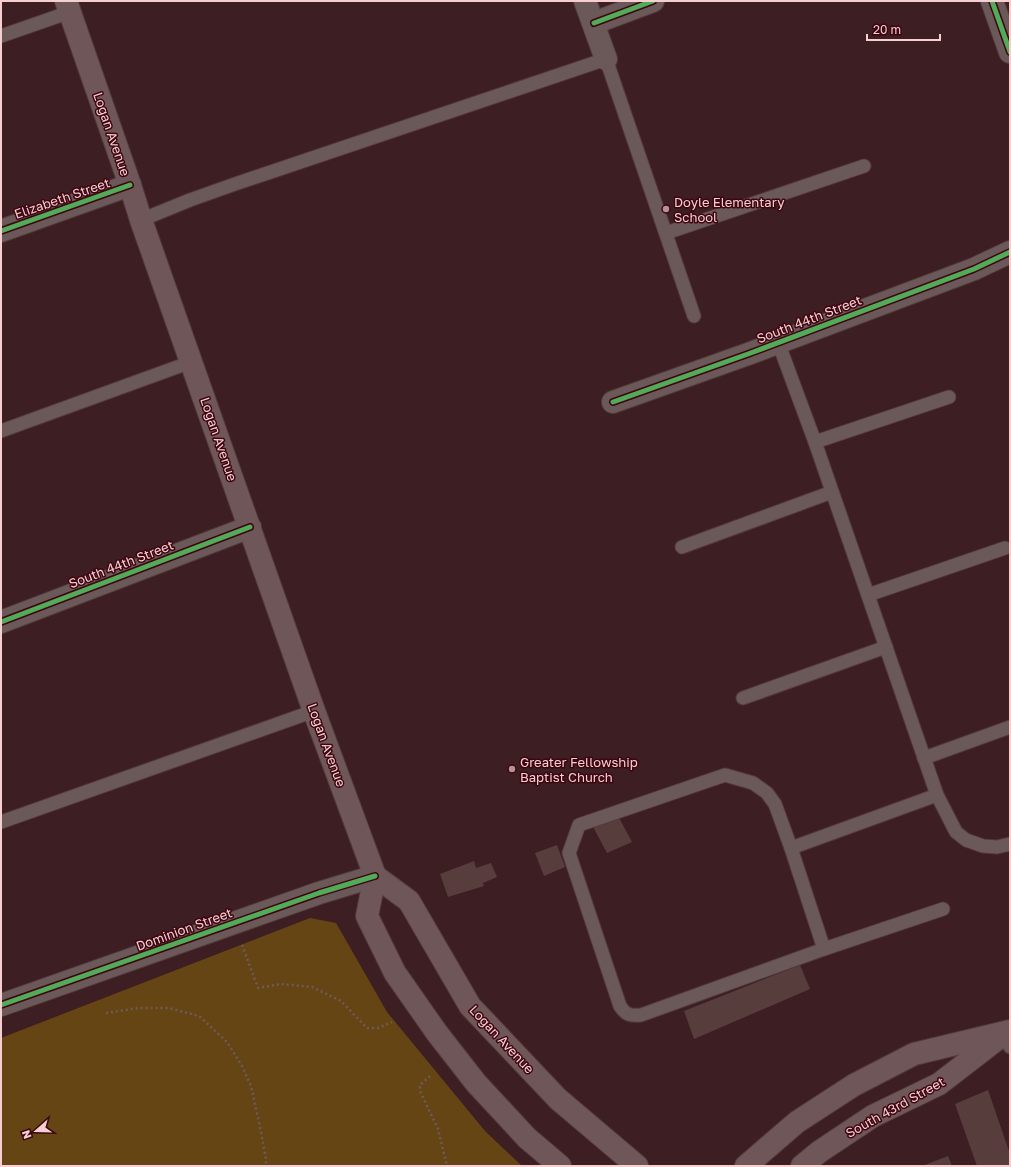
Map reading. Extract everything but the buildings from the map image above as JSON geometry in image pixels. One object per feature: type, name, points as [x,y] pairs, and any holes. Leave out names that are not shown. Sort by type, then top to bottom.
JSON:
[{"type":"main road","name":"Logan Avenue","points":[[68,6],[141,220],[314,712],[376,876],[409,900],[470,1006],[558,1099],[637,1166]]},
{"type":"main road","points":[[376,876],[367,916],[395,973],[437,1033],[476,1083],[527,1138],[560,1166]]},
{"type":"main road","name":"South 43rd Street","points":[[746,1166],[797,1122],[854,1085],[914,1054],[1008,1037]]},
{"type":"main road","name":"South 43rd Street","points":[[802,1166],[819,1152],[873,1116],[939,1084],[1008,1037]]},
{"type":"street","points":[[585,1],[606,59]]},
{"type":"street","points":[[594,23],[653,1]]},
{"type":"street","points":[[992,1],[1010,52]]},
{"type":"street","name":"Elizabeth Street","points":[[1,231],[130,185]]},
{"type":"street","name":"South 44th Street","points":[[613,402],[748,354],[974,269],[1010,252]]},
{"type":"street","name":"South 44th Street","points":[[1,622],[250,527]]},
{"type":"street","name":"Dominion Street","points":[[1,1005],[319,892],[376,876]]},
{"type":"lane","points":[[1,36],[68,6]]},
{"type":"lane","points":[[141,220],[235,184],[606,59],[694,316]]},
{"type":"lane","points":[[666,233],[864,166]]},
{"type":"lane","points":[[778,342],[815,442],[937,795],[956,832],[966,840],[983,846],[997,847],[1010,844]]},
{"type":"lane","points":[[1,431],[191,362]]},
{"type":"lane","points":[[815,442],[949,398]]},
{"type":"lane","points":[[682,547],[832,492]]},
{"type":"lane","points":[[868,595],[1005,548]]},
{"type":"lane","points":[[743,698],[886,647]]},
{"type":"lane","points":[[1,822],[314,712]]},
{"type":"lane","points":[[924,758],[1010,727]]},
{"type":"lane","points":[[824,949],[775,804],[767,792],[753,783],[725,775],[579,826],[569,853],[620,1006],[624,1013],[633,1016],[641,1015],[824,949],[943,909]]},
{"type":"lane","points":[[791,848],[937,795]]},
{"type":"path","points":[[241,943],[258,988],[281,984],[312,987],[342,1001],[367,1028],[378,1028],[392,1022]]},
{"type":"path","points":[[106,1013],[138,1008],[169,1008],[199,1016],[227,1042],[242,1066],[250,1086],[262,1133],[266,1166]]},
{"type":"path","points":[[430,1076],[420,1085],[420,1091],[438,1129],[447,1166]]},
{"type":"shaded area","points":[[310,918],[336,923],[387,1012],[485,1131],[522,1166],[1,1166],[1,1038]]},
{"type":"cycle path","points":[[594,23],[653,1]]},
{"type":"cycle path","points":[[992,1],[1010,52]]},
{"type":"cycle path","points":[[1,231],[130,185]]},
{"type":"cycle path","points":[[613,402],[748,354],[974,269],[1010,252]]},
{"type":"cycle path","points":[[1,622],[250,527]]},
{"type":"cycle path","points":[[1,1005],[319,893],[375,876]]},
{"type":"place","name":"Doyle Elementary School","points":[[666,209]]},
{"type":"place","name":"Greater Fellowship Baptist Church","points":[[512,769]]}]
